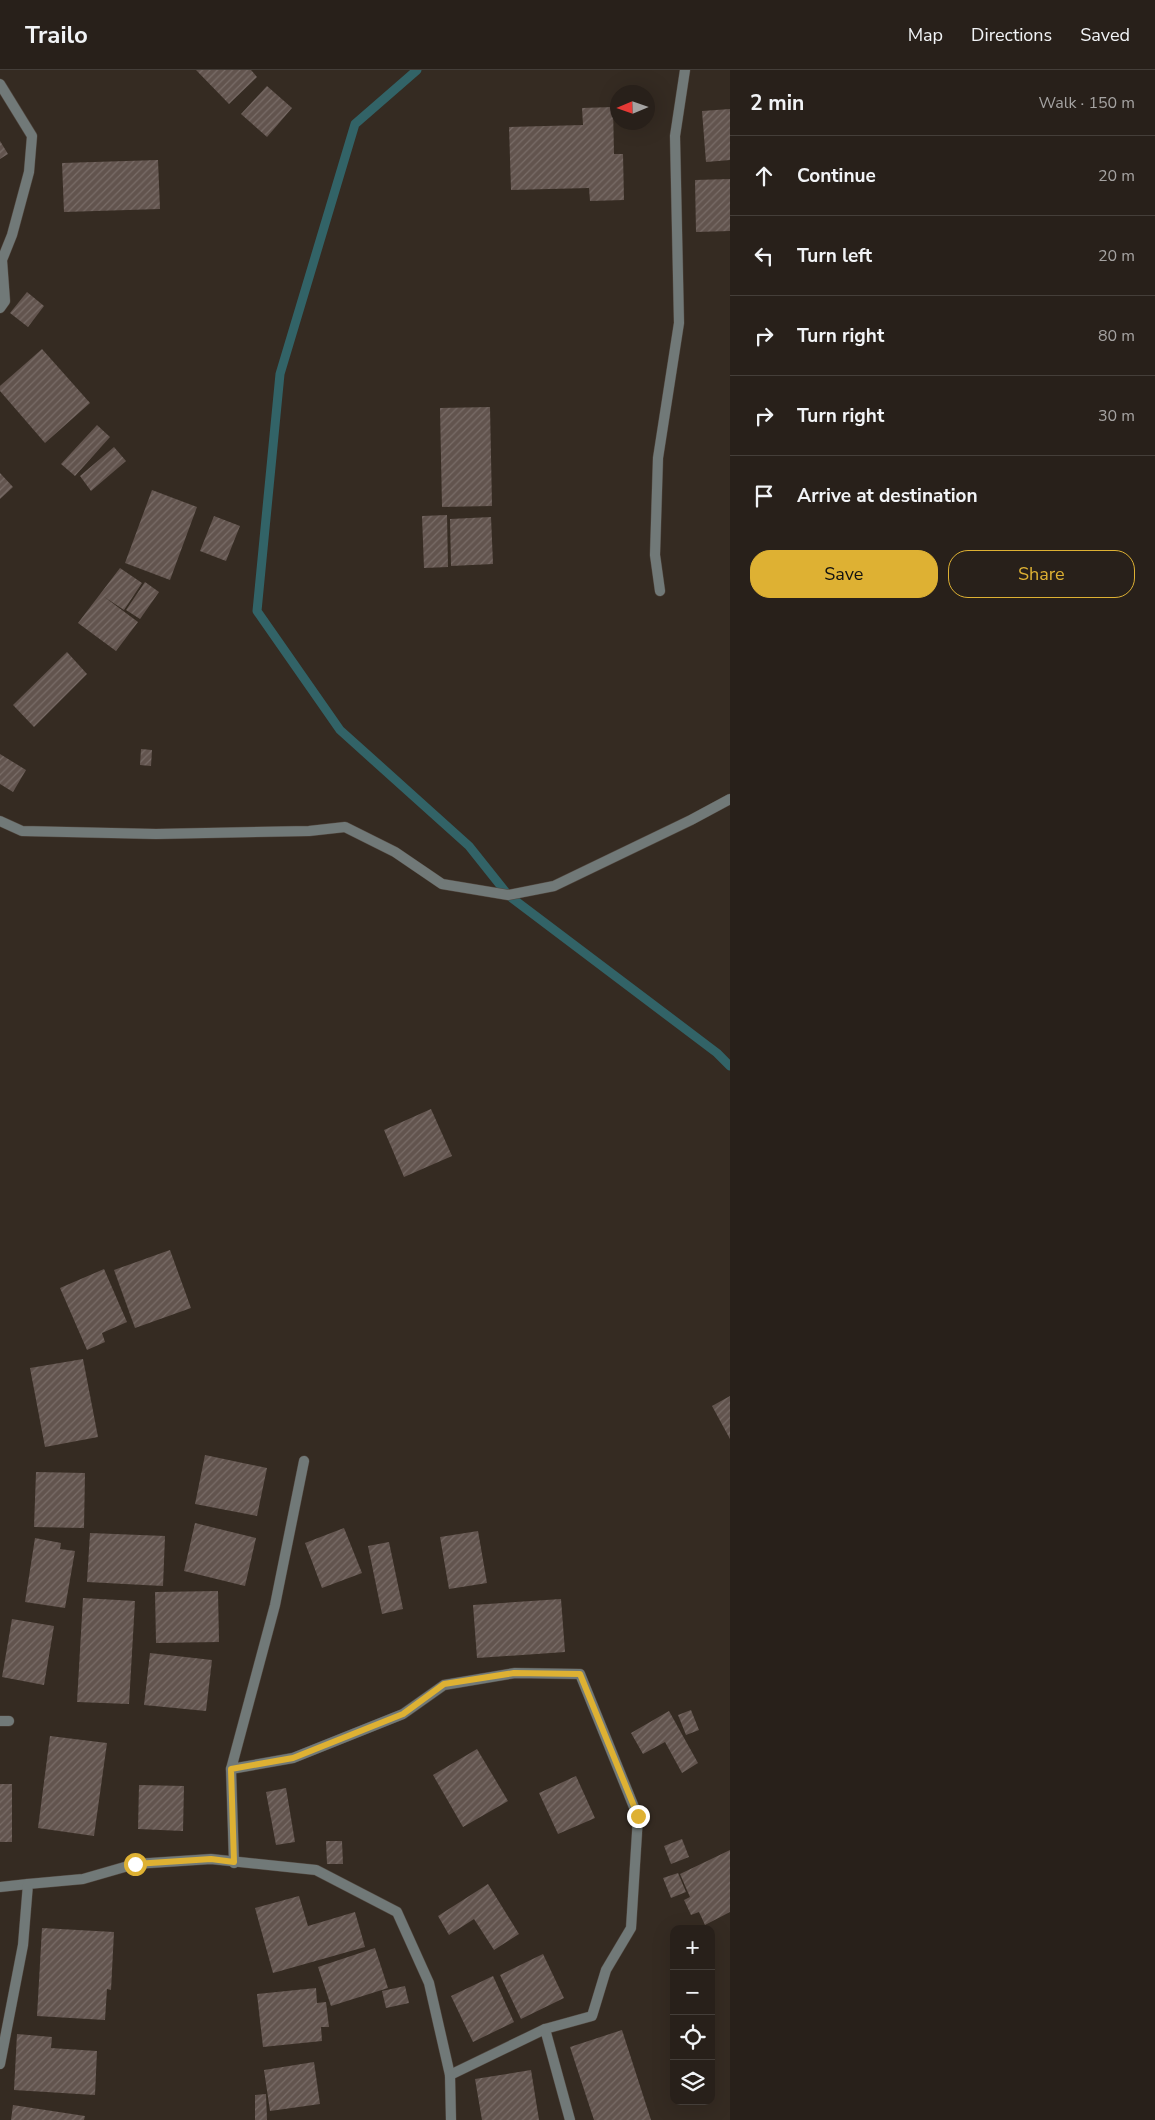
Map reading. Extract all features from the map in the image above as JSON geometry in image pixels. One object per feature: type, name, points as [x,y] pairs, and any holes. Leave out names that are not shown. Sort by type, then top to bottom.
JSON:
[{"type":"street","points":[[660,591],[655,555],[658,458],[679,323],[675,136],[685,70]]},
{"type":"street","points":[[0,84],[32,136],[29,172],[12,235],[2,260],[5,301],[0,308]]},
{"type":"street","points":[[0,820],[22,832],[156,834],[309,831],[345,827],[395,852],[442,884],[508,896],[554,886],[691,820],[730,799]]},
{"type":"street","points":[[234,1862],[231,1769],[275,1605],[304,1461]]},
{"type":"street","points":[[231,1769],[293,1758],[403,1714],[444,1684],[514,1673],[580,1674],[638,1816],[631,1928],[606,1970],[592,2016],[545,2029],[450,2075]]},
{"type":"street","points":[[0,1887],[83,1879],[135,1864],[211,1859],[316,1870],[397,1912],[428,1983],[450,2075],[451,2120]]},
{"type":"street","points":[[0,2064],[23,1944],[28,1884]]},
{"type":"street","points":[[545,2029],[570,2120]]},
{"type":"building","points":[[196,70],[251,70],[257,77],[229,104]]},
{"type":"building","points":[[267,86],[292,108],[267,137],[241,114]]},
{"type":"building","points":[[610,107],[610,130],[613,130],[614,154],[623,154],[624,200],[590,201],[589,188],[511,190],[509,127],[583,125],[582,108]]},
{"type":"building","points":[[730,109],[730,160],[706,162],[702,111]]},
{"type":"building","points":[[0,141],[8,154],[0,159]]},
{"type":"building","points":[[158,160],[160,209],[64,212],[62,163]]},
{"type":"building","points":[[730,179],[730,231],[696,232],[695,180]]},
{"type":"building","points":[[27,292],[44,306],[28,327],[10,313]]},
{"type":"building","points":[[42,349],[90,403],[45,443],[0,391],[0,386]]},
{"type":"building","points":[[490,407],[492,506],[442,507],[440,408]]},
{"type":"building","points":[[97,425],[110,437],[75,476],[61,464]]},
{"type":"building","points":[[114,447],[126,461],[91,491],[80,476]]},
{"type":"building","points":[[0,473],[13,487],[0,499]]},
{"type":"building","points":[[152,490],[197,507],[170,580],[125,563]]},
{"type":"building","points":[[447,515],[448,567],[424,568],[422,516]]},
{"type":"building","points":[[214,516],[240,526],[226,561],[200,551]]},
{"type":"building","points":[[491,517],[493,564],[451,566],[450,519]]},
{"type":"building","points":[[120,568],[142,583],[124,610],[103,596],[138,622],[116,651],[78,623]]},
{"type":"building","points":[[145,582],[159,592],[140,619],[126,610]]},
{"type":"building","points":[[67,652],[87,674],[34,727],[13,705]]},
{"type":"building","points":[[141,749],[152,750],[151,766],[140,765]]},
{"type":"building","points":[[0,754],[26,770],[13,792],[0,784]]},
{"type":"building","points":[[431,1109],[452,1156],[404,1177],[384,1130]]},
{"type":"building","points":[[170,1250],[191,1308],[135,1328],[114,1270]]},
{"type":"building","points":[[104,1269],[127,1322],[102,1333],[105,1342],[87,1350],[60,1288]]},
{"type":"building","points":[[83,1359],[98,1437],[45,1447],[30,1368]]},
{"type":"building","points":[[730,1396],[730,1439],[712,1406]]},
{"type":"building","points":[[205,1455],[267,1468],[257,1516],[195,1504]]},
{"type":"building","points":[[36,1472],[85,1473],[84,1528],[34,1527]]},
{"type":"building","points":[[195,1523],[256,1538],[245,1586],[184,1571]]},
{"type":"building","points":[[344,1528],[362,1573],[322,1588],[305,1543]]},
{"type":"building","points":[[478,1531],[487,1583],[449,1589],[440,1537]]},
{"type":"building","points":[[90,1533],[165,1536],[163,1586],[87,1582]]},
{"type":"building","points":[[35,1538],[61,1543],[60,1549],[75,1551],[65,1608],[25,1602]]},
{"type":"building","points":[[389,1542],[403,1609],[382,1614],[368,1546]]},
{"type":"building","points":[[218,1591],[219,1642],[156,1643],[155,1592]]},
{"type":"building","points":[[83,1598],[135,1601],[129,1704],[77,1702]]},
{"type":"building","points":[[561,1599],[565,1652],[477,1658],[473,1605]]},
{"type":"building","points":[[12,1619],[54,1626],[44,1685],[2,1677]]},
{"type":"building","points":[[150,1653],[212,1660],[206,1711],[144,1705]]},
{"type":"building","points":[[691,1710],[699,1730],[686,1735],[678,1715]]},
{"type":"building","points":[[669,1711],[698,1763],[682,1773],[665,1742],[643,1754],[631,1733]]},
{"type":"building","points":[[50,1736],[107,1743],[94,1836],[38,1828]]},
{"type":"building","points":[[477,1749],[508,1801],[463,1827],[433,1775]]},
{"type":"building","points":[[576,1776],[595,1818],[558,1834],[539,1793]]},
{"type":"building","points":[[0,1784],[12,1784],[12,1842],[0,1842]]},
{"type":"building","points":[[139,1785],[184,1786],[183,1831],[138,1829]]},
{"type":"building","points":[[286,1788],[295,1842],[276,1845],[266,1792]]},
{"type":"building","points":[[682,1839],[689,1857],[671,1864],[664,1846]]},
{"type":"building","points":[[326,1841],[342,1841],[343,1864],[327,1864]]},
{"type":"building","points":[[730,1850],[730,1912],[705,1925],[699,1912],[691,1915],[684,1900],[690,1897],[680,1874]]},
{"type":"building","points":[[678,1873],[686,1892],[671,1898],[663,1878]]},
{"type":"building","points":[[488,1884],[519,1934],[494,1950],[474,1919],[449,1935],[438,1916]]},
{"type":"building","points":[[299,1896],[308,1926],[355,1912],[365,1947],[273,1973],[255,1908]]},
{"type":"building","points":[[42,1928],[114,1932],[111,1990],[107,1989],[105,2020],[37,2016]]},
{"type":"building","points":[[375,1948],[388,1988],[331,2006],[318,1967]]},
{"type":"building","points":[[543,1954],[564,1998],[521,2019],[500,1975]]},
{"type":"building","points":[[493,1976],[514,2022],[473,2042],[451,1996]]},
{"type":"building","points":[[405,1986],[409,2003],[386,2008],[382,1991]]},
{"type":"building","points":[[316,1988],[317,2003],[326,2002],[329,2027],[321,2027],[322,2041],[263,2047],[257,1994]]},
{"type":"building","points":[[622,2030],[651,2120],[594,2120],[570,2047]]},
{"type":"building","points":[[17,2034],[52,2037],[51,2048],[97,2051],[95,2095],[14,2090]]},
{"type":"building","points":[[314,2062],[320,2104],[270,2111],[264,2070]]},
{"type":"building","points":[[531,2070],[539,2120],[482,2120],[475,2079]]},
{"type":"building","points":[[266,2094],[267,2120],[255,2120],[255,2095]]},
{"type":"building","points":[[13,2105],[85,2116],[84,2120],[11,2120]]},
{"type":"waterway","points":[[417,70],[355,124],[280,374],[257,611],[340,730],[469,846],[508,895],[717,1053],[730,1066]]},
{"type":"route","points":[[135,1864],[211,1859],[234,1862],[231,1769],[293,1758],[403,1714],[444,1684],[514,1673],[580,1674],[638,1816]]}]
